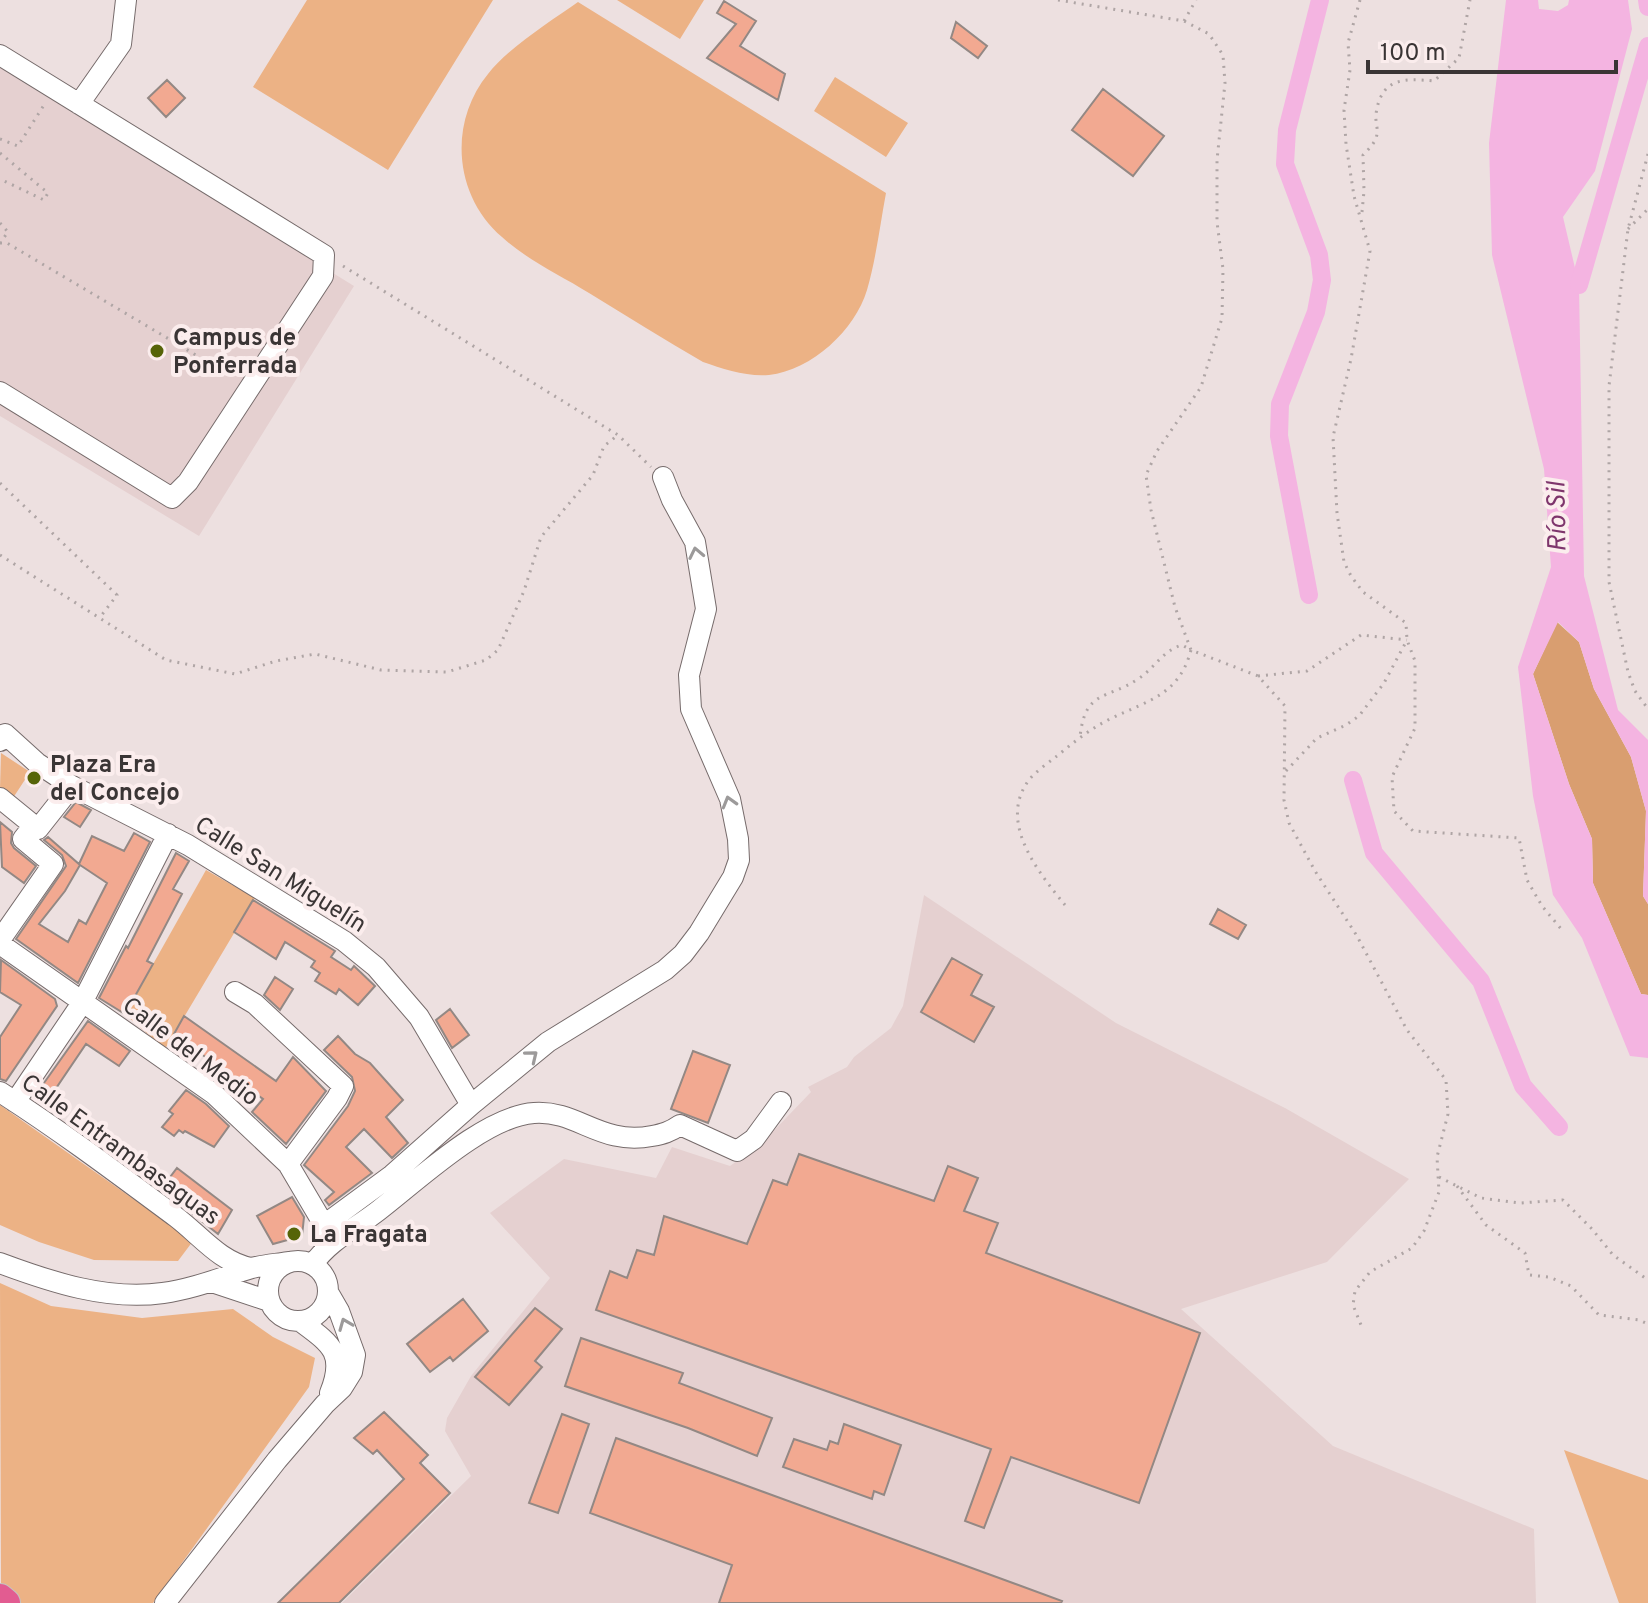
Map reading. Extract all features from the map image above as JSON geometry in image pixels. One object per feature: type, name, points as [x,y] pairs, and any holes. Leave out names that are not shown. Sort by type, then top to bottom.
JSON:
[{"type":"highway","points":[[0,1598],[6,1603]]},
{"type":"street","points":[[79,104],[121,44],[126,0]]},
{"type":"street","points":[[0,55],[324,255],[323,276],[188,482],[172,498],[0,392]]},
{"type":"street","points":[[165,1603],[277,1460],[342,1388],[352,1372],[355,1355],[339,1311],[328,1292],[319,1256],[324,1225],[392,1175],[548,1042],[629,994],[674,962],[707,921],[733,877],[739,860],[730,799],[691,709],[689,675],[706,609],[695,542],[663,477]]},
{"type":"street","points":[[0,741],[5,734],[37,763],[72,786],[38,829],[0,798]]},
{"type":"street","name":"Calle San Miguelín","points":[[72,786],[168,834],[344,941],[376,967],[419,1017],[471,1105]]},
{"type":"street","points":[[0,942],[53,864],[23,839],[34,825]]},
{"type":"street","points":[[8,1097],[82,1003],[168,834]]},
{"type":"street","name":"Calle del Medio","points":[[0,942],[214,1094],[288,1164],[324,1225]]},
{"type":"street","points":[[235,992],[255,1004],[343,1086],[288,1164]]},
{"type":"street","name":"Calle Entrambasaguas","points":[[8,1097],[68,1137],[186,1225],[211,1248],[237,1265],[251,1268]]},
{"type":"street","points":[[0,1263],[96,1292],[160,1294],[220,1284],[251,1268],[305,1261],[319,1256],[444,1157],[515,1116],[553,1113],[614,1137],[634,1140],[670,1133],[680,1125],[737,1151],[754,1139],[781,1102]]},
{"type":"street","name":"Calle Entrambasaguas","points":[[211,1248],[221,1262],[220,1284]]},
{"type":"street","points":[[288,1262],[278,1267],[269,1280],[269,1301],[275,1312],[284,1318],[300,1321],[332,1347],[338,1361],[337,1376],[325,1404]]},
{"type":"street","points":[[220,1284],[269,1301]]},
{"type":"street","points":[[300,1321],[316,1315],[323,1307],[328,1292]]},
{"type":"path","points":[[1058,0],[1184,21],[1209,34],[1223,55],[1225,83],[1217,160],[1217,222],[1223,269],[1222,318],[1201,387],[1157,451],[1146,475],[1151,510],[1175,607],[1191,650],[1182,676],[1162,695],[1108,719],[1080,737],[1028,781],[1017,808],[1021,835],[1032,864],[1065,905]]},
{"type":"path","points":[[1184,21],[1196,0]]},
{"type":"path","points":[[1360,0],[1348,43],[1350,70],[1344,110],[1354,196],[1370,251],[1351,359],[1333,437],[1337,513],[1344,562],[1363,592],[1406,623],[1407,640],[1415,661],[1415,728],[1392,777],[1394,811],[1413,831],[1519,838],[1527,880],[1542,906],[1562,930]]},
{"type":"path","points":[[1361,216],[1363,155],[1372,146],[1377,134],[1375,118],[1379,96],[1394,82],[1410,79],[1434,81],[1459,58],[1470,0]]},
{"type":"path","points":[[0,139],[18,146],[55,89]]},
{"type":"path","points":[[0,153],[48,193],[44,200],[0,179]]},
{"type":"path","points":[[1648,154],[1628,229],[1609,386],[1609,582],[1628,672],[1635,691],[1648,709]]},
{"type":"path","points":[[1628,229],[1648,209]]},
{"type":"path","points":[[0,223],[8,232],[0,243]]},
{"type":"path","points":[[0,243],[7,243],[211,364]]},
{"type":"path","points":[[324,255],[618,435],[663,477]]},
{"type":"path","points":[[0,555],[101,616],[166,660],[235,674],[276,661],[315,654],[381,670],[447,672],[486,660],[498,650],[524,591],[541,537],[593,475],[604,446],[618,435]]},
{"type":"path","points":[[0,483],[117,595],[101,616]]},
{"type":"path","points":[[1258,676],[1307,671],[1361,635],[1407,640]]},
{"type":"path","points":[[1286,771],[1317,738],[1359,716],[1384,683],[1407,640]]},
{"type":"path","points":[[1080,737],[1088,707],[1103,694],[1138,679],[1169,649],[1182,645],[1258,676],[1285,706],[1284,800],[1289,823],[1315,871],[1357,936],[1407,1030],[1446,1080],[1448,1114],[1437,1157],[1439,1192],[1424,1231],[1412,1248],[1370,1272],[1355,1291],[1353,1305],[1363,1330]]},
{"type":"path","points":[[1439,1177],[1481,1198],[1520,1203],[1563,1200],[1613,1255],[1648,1280]]},
{"type":"path","points":[[1457,1186],[1486,1225],[1525,1253],[1529,1275],[1549,1277],[1571,1286],[1599,1315],[1648,1324]]},
{"type":"shaded area","points":[[307,0],[493,0],[388,170],[253,87]]},
{"type":"shaded area","points":[[617,0],[704,0],[680,39]]},
{"type":"shaded area","points":[[578,2],[886,193],[873,266],[861,305],[842,333],[816,356],[785,372],[769,375],[744,374],[703,362],[533,260],[502,237],[486,220],[474,201],[462,158],[462,136],[475,93],[507,54]]},
{"type":"shaded area","name":"Campus de Ponferrada","points":[[0,68],[354,286],[199,536],[0,416]]},
{"type":"shaded area","points":[[835,77],[908,123],[886,157],[814,111]]},
{"type":"shaded area","points":[[1557,622],[1579,642],[1594,689],[1631,757],[1646,811],[1643,896],[1648,904],[1648,995],[1641,994],[1593,883],[1592,839],[1569,784],[1533,674]]},
{"type":"shaded area","points":[[1,753],[30,772],[13,798],[0,789]]},
{"type":"shaded area","points":[[206,870],[255,898],[165,1049],[125,1014]]},
{"type":"shaded area","points":[[924,895],[1116,1023],[1285,1108],[1409,1179],[1327,1262],[1181,1309],[1333,1446],[1534,1529],[1536,1603],[342,1603],[471,1476],[445,1431],[447,1418],[471,1376],[550,1278],[490,1213],[564,1159],[656,1178],[672,1147],[730,1166],[762,1143],[811,1092],[808,1087],[847,1067],[854,1057],[891,1028],[903,1006]]},
{"type":"shaded area","points":[[0,1105],[193,1241],[178,1261],[94,1260],[0,1225]]},
{"type":"shaded area","points":[[0,1283],[51,1306],[142,1318],[233,1309],[273,1337],[315,1358],[309,1387],[153,1603],[21,1603],[1,1587]]},
{"type":"shaded area","points":[[1564,1450],[1648,1480],[1648,1603],[1619,1603]]},
{"type":"water","name":"Río Sil","points":[[1506,0],[1538,0],[1539,9],[1558,11],[1568,5],[1569,0],[1628,0],[1632,29],[1595,171],[1563,217],[1579,285],[1584,576],[1618,710],[1648,740],[1648,904],[1643,896],[1646,811],[1631,757],[1594,689],[1579,642],[1558,622],[1533,674],[1569,784],[1592,839],[1593,883],[1641,994],[1648,995],[1648,1058],[1630,1056],[1582,938],[1553,895],[1533,796],[1518,667],[1551,567],[1544,469],[1492,255],[1489,143]]},
{"type":"building","points":[[724,1],[756,21],[740,46],[785,74],[778,100],[707,58],[736,24],[717,13]]},
{"type":"building","points":[[956,22],[987,46],[978,58],[951,38]]},
{"type":"building","points":[[167,80],[185,98],[166,117],[148,98]]},
{"type":"building","points":[[1103,89],[1164,136],[1133,176],[1072,130]]},
{"type":"building","points":[[76,802],[91,810],[80,827],[64,817]]},
{"type":"building","points":[[0,822],[12,832],[14,848],[36,866],[24,883],[2,867]]},
{"type":"building","points":[[134,833],[150,842],[78,983],[16,939],[66,866],[62,855],[44,840],[48,837],[79,864],[92,836],[124,851]],"holes":[[[80,865],[107,883],[86,924],[79,920],[68,942],[39,924],[65,891]]]},
{"type":"building","points":[[176,853],[189,861],[173,889],[182,894],[147,961],[153,964],[125,1014],[99,998]]},
{"type":"building","points":[[253,900],[335,951],[331,957],[351,970],[354,966],[375,986],[358,1005],[339,989],[336,994],[315,981],[320,973],[311,967],[315,961],[285,942],[276,959],[234,932]]},
{"type":"building","points":[[1218,909],[1246,925],[1238,939],[1210,924]]},
{"type":"building","points":[[952,958],[982,975],[971,995],[994,1007],[974,1042],[921,1012]]},
{"type":"building","points":[[1,960],[55,999],[57,1006],[6,1081],[0,1079],[0,1037],[21,1005],[0,992]]},
{"type":"building","points":[[275,977],[293,989],[280,1010],[264,995]]},
{"type":"building","points":[[450,1009],[469,1035],[452,1048],[436,1020]]},
{"type":"building","points":[[184,1016],[276,1081],[293,1057],[326,1091],[286,1144],[252,1112],[263,1099],[174,1034]]},
{"type":"building","points":[[88,1021],[130,1051],[119,1066],[86,1044],[44,1106],[34,1097]]},
{"type":"building","points":[[338,1036],[355,1054],[370,1063],[403,1100],[386,1117],[408,1143],[392,1158],[364,1129],[346,1147],[372,1173],[329,1205],[325,1200],[334,1192],[304,1165],[348,1106],[355,1091],[352,1077],[324,1050]]},
{"type":"building","points":[[693,1051],[730,1065],[708,1123],[671,1109]]},
{"type":"building","points":[[186,1090],[229,1126],[214,1147],[185,1131],[179,1130],[174,1136],[162,1127],[173,1114],[169,1111]]},
{"type":"building","points":[[799,1154],[934,1201],[948,1166],[978,1178],[964,1211],[998,1223],[986,1253],[1200,1333],[1139,1503],[1011,1457],[984,1528],[965,1521],[991,1449],[596,1310],[610,1271],[627,1278],[637,1250],[654,1255],[664,1216],[747,1244],[773,1180],[787,1185]]},
{"type":"building","points":[[177,1168],[232,1210],[218,1234],[161,1189]]},
{"type":"building","points":[[292,1197],[304,1217],[302,1236],[273,1244],[257,1216]]},
{"type":"building","points":[[463,1299],[488,1331],[453,1361],[450,1357],[430,1372],[407,1344]]},
{"type":"building","points":[[535,1308],[562,1329],[535,1361],[542,1367],[509,1405],[475,1377]]},
{"type":"building","points":[[581,1338],[683,1373],[679,1383],[772,1418],[757,1456],[688,1428],[565,1386]]},
{"type":"building","points":[[384,1412],[428,1455],[420,1463],[450,1493],[339,1603],[278,1603],[404,1479],[377,1450],[373,1454],[354,1438]]},
{"type":"building","points":[[562,1414],[589,1424],[558,1513],[529,1503]]},
{"type":"building","points":[[844,1424],[901,1445],[884,1495],[874,1491],[872,1499],[783,1467],[794,1439],[827,1450],[830,1441],[838,1444]]},
{"type":"building","points":[[616,1438],[1062,1601],[719,1603],[732,1565],[590,1513]]},
{"type":"waterway","points":[[1309,595],[1279,436],[1280,404],[1316,312],[1322,280],[1319,255],[1285,164],[1287,130],[1320,0]]},
{"type":"waterway","points":[[1647,0],[1648,7]]},
{"type":"waterway","points":[[1579,285],[1648,46]]},
{"type":"waterway","points":[[1353,780],[1374,853],[1481,981],[1523,1086],[1559,1127]]},
{"type":"place","name":"Campus de Ponferrada","points":[[157,351]]},
{"type":"place","name":"Plaza Era del Concejo","points":[[34,778]]},
{"type":"place","name":"La Fragata","points":[[294,1234]]}]
